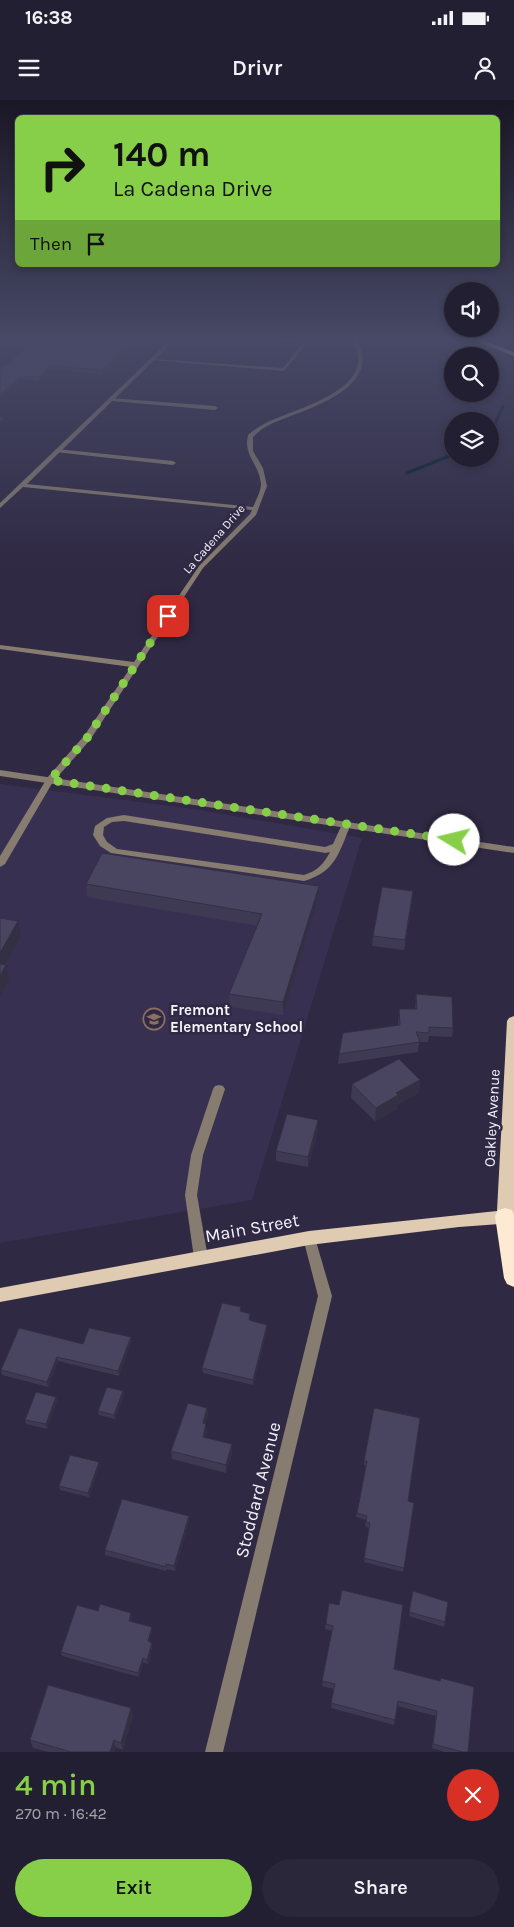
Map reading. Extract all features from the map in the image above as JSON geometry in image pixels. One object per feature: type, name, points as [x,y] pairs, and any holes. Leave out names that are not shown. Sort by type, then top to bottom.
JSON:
[{"type":"highway","points":[[510,1216],[514,1278]]},
{"type":"main road","name":"Oakley Avenue","points":[[510,1216],[514,1021]]},
{"type":"main road","name":"Main Street","points":[[0,1295],[309,1238],[510,1216]]},
{"type":"street","points":[[0,506],[95,415]]},
{"type":"street","name":"La Cadena Drive","points":[[0,864],[50,780],[87,738],[201,566],[253,515],[264,486],[260,468],[250,451],[250,436],[265,425],[290,415]]},
{"type":"street","points":[[57,452],[173,463]]},
{"type":"street","points":[[22,485],[255,509]]},
{"type":"street","points":[[0,647],[136,665]]},
{"type":"street","points":[[1,774],[514,850]]},
{"type":"street","points":[[336,846],[326,850],[124,818],[110,820],[100,826],[98,835],[103,844],[114,851],[304,878],[317,875],[326,868],[336,846],[346,824]]},
{"type":"street","points":[[201,1258],[191,1195],[197,1155],[220,1089]]},
{"type":"street","name":"Stoddard Avenue","points":[[214,1752],[325,1296],[309,1238]]},
{"type":"shaded area","name":"Fremont Elementary School","points":[[0,784],[194,809],[362,838],[252,1200],[0,1243]]},
{"type":"building","points":[[102,853],[319,886],[283,1002],[229,994],[262,914],[86,884]]},
{"type":"building","points":[[382,887],[413,891],[405,940],[373,936]]},
{"type":"building","points":[[0,918],[18,921],[0,953]]},
{"type":"building","points":[[0,964],[6,965],[0,976]]},
{"type":"building","points":[[416,994],[452,997],[453,1028],[429,1027],[429,1033],[416,1032],[420,1042],[339,1054],[343,1033],[400,1025],[399,1009],[417,1009]]},
{"type":"building","points":[[399,1059],[420,1080],[396,1093],[398,1095],[376,1108],[352,1084]]},
{"type":"building","points":[[287,1114],[318,1120],[308,1157],[276,1151]]},
{"type":"building","points":[[222,1303],[241,1307],[240,1311],[250,1314],[249,1320],[267,1325],[253,1380],[202,1368]]},
{"type":"building","points":[[19,1328],[83,1344],[89,1328],[131,1337],[118,1371],[57,1357],[47,1382],[1,1370]]},
{"type":"building","points":[[107,1387],[123,1391],[114,1415],[98,1411]]},
{"type":"building","points":[[36,1392],[56,1397],[46,1424],[25,1420]]},
{"type":"building","points":[[188,1403],[207,1408],[203,1423],[206,1424],[203,1437],[232,1444],[226,1465],[171,1451]]},
{"type":"building","points":[[374,1408],[420,1418],[408,1501],[414,1503],[404,1568],[364,1558],[370,1523],[366,1522],[367,1516],[357,1513],[367,1461],[364,1461]]},
{"type":"building","points":[[70,1455],[99,1462],[88,1493],[59,1486]]},
{"type":"building","points":[[122,1499],[189,1516],[174,1566],[166,1564],[166,1567],[105,1550]]},
{"type":"building","points":[[342,1590],[403,1605],[394,1669],[440,1681],[441,1678],[474,1687],[468,1752],[433,1744],[437,1711],[398,1701],[395,1720],[331,1703],[335,1684],[322,1681],[333,1626],[326,1624],[329,1603],[339,1605]]},
{"type":"building","points":[[413,1591],[448,1602],[445,1622],[409,1612]]},
{"type":"building","points":[[100,1604],[131,1613],[129,1621],[152,1627],[148,1641],[152,1643],[147,1660],[143,1658],[138,1673],[61,1652],[77,1605],[98,1611]]},
{"type":"building","points":[[48,1685],[131,1708],[121,1743],[114,1740],[110,1752],[71,1752],[30,1740]]},
{"type":"waterway","points":[[407,473],[444,458]]},
{"type":"place","name":"Fremont Elementary School","points":[[154,1019]]},
{"type":"route","points":[[168,616],[87,738],[50,780],[454,840]]}]
